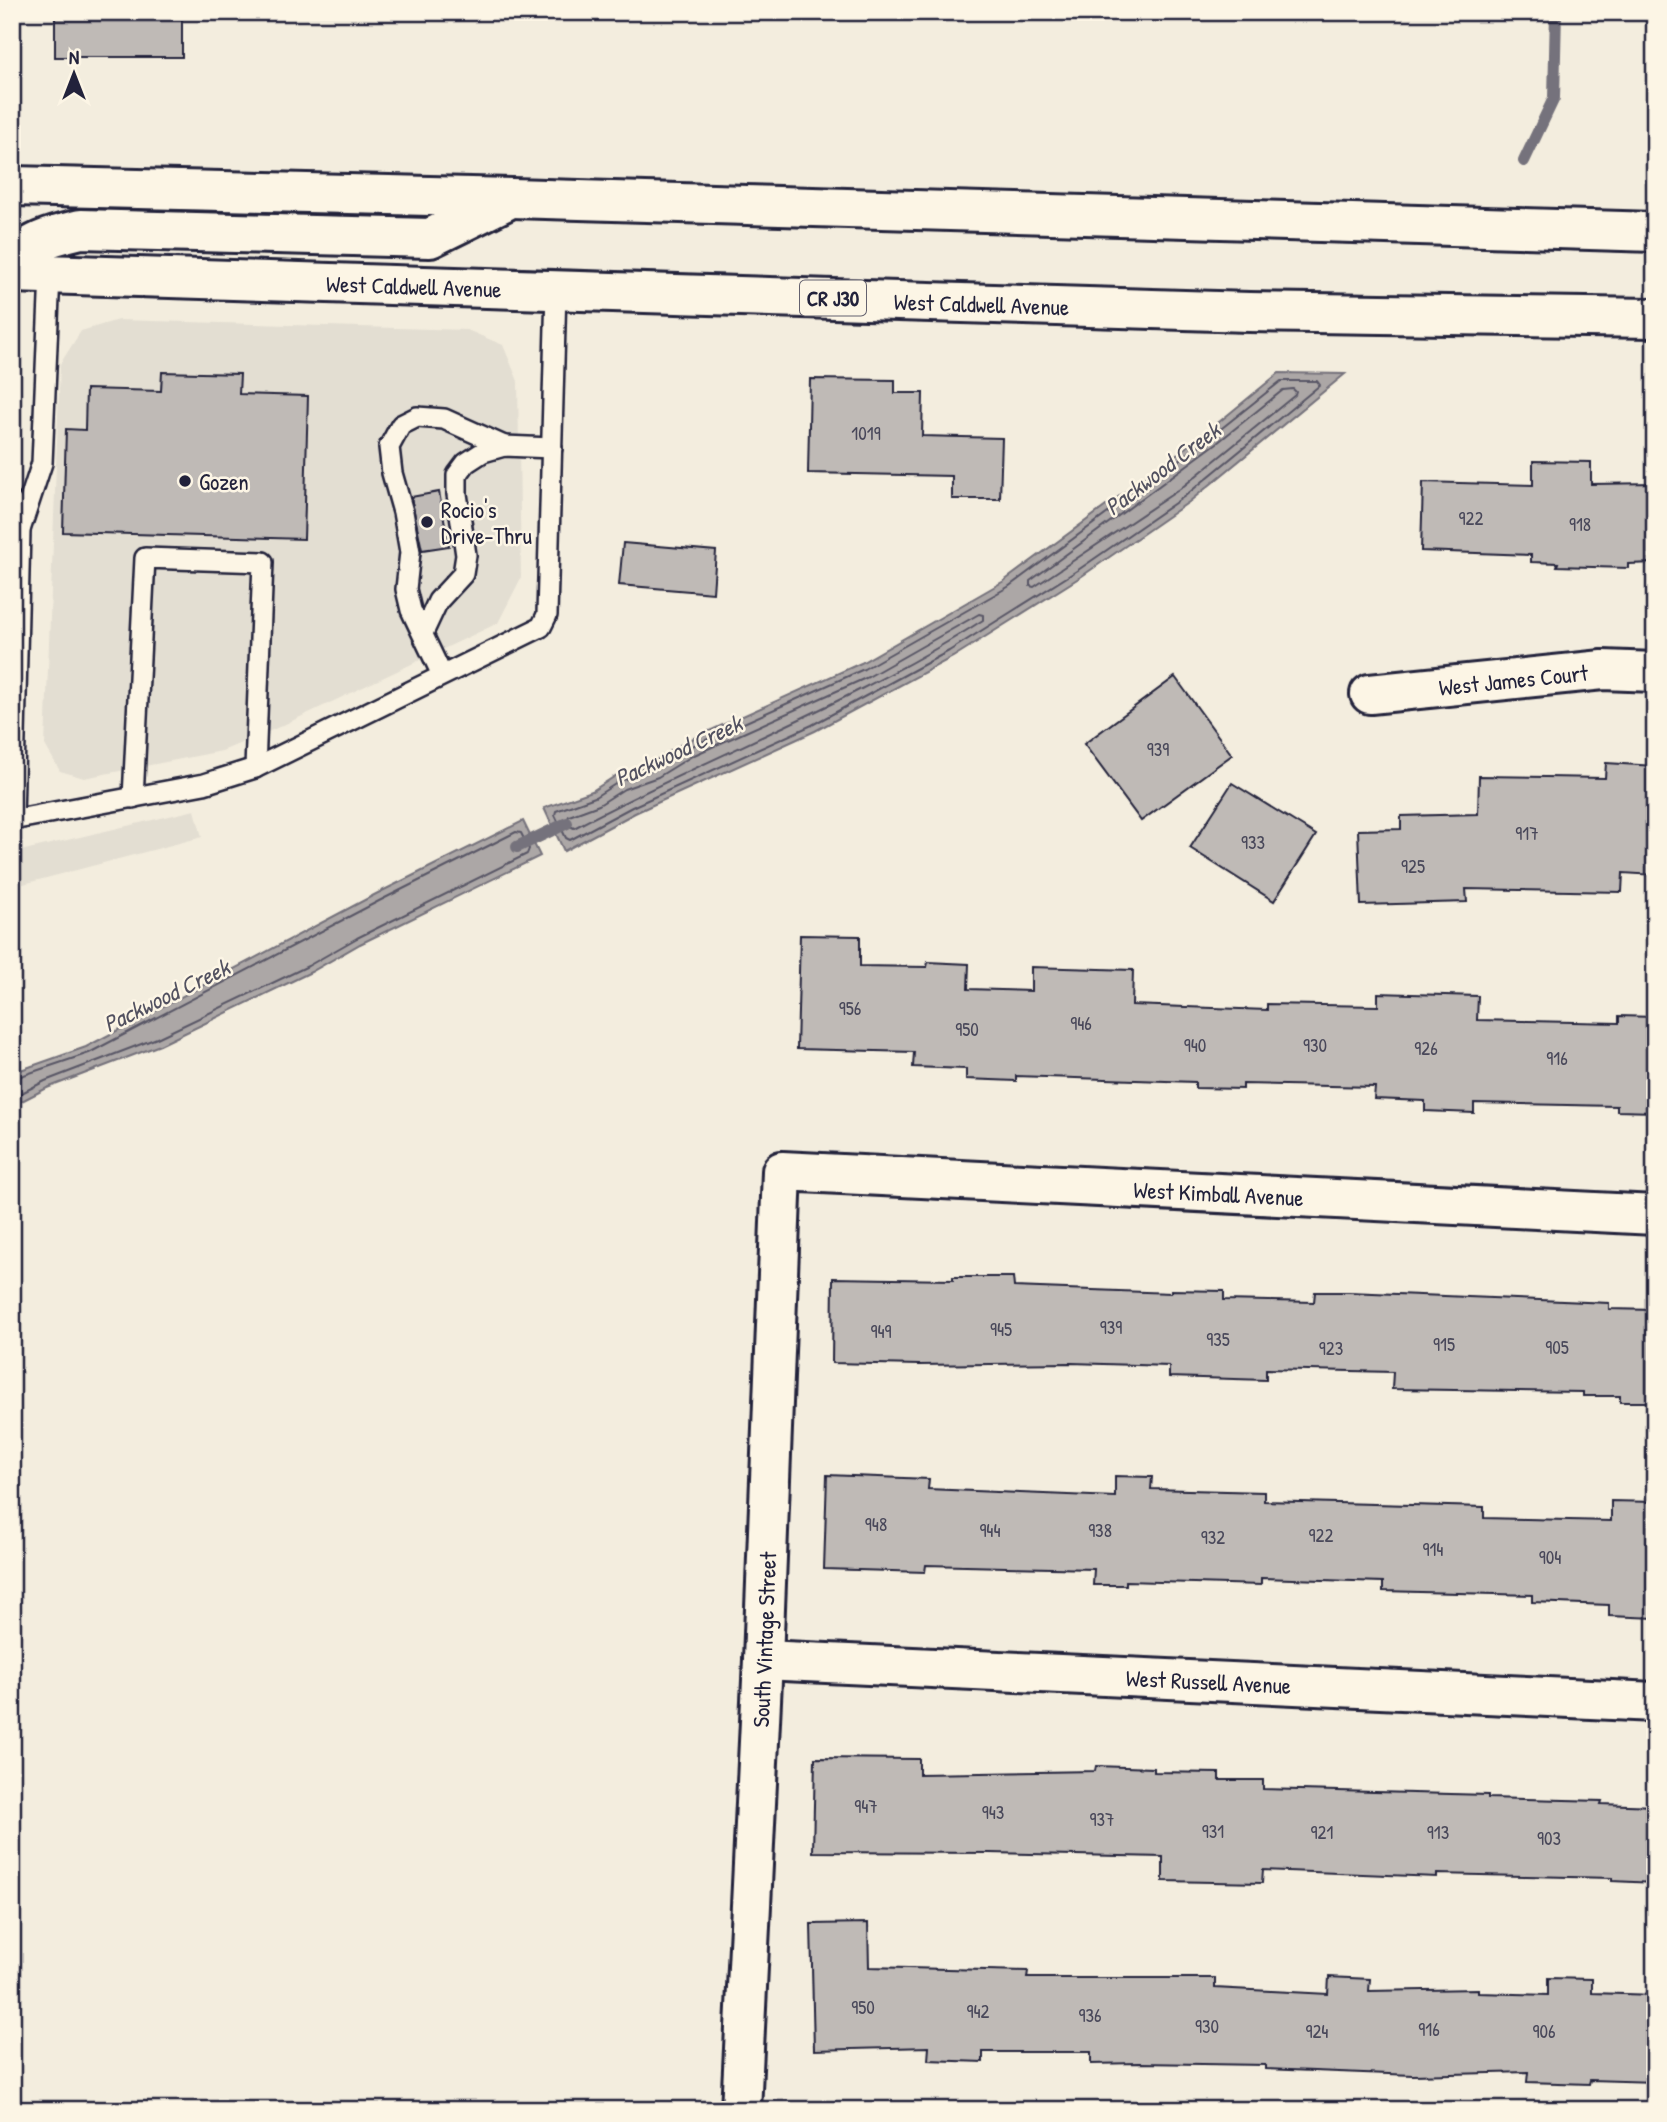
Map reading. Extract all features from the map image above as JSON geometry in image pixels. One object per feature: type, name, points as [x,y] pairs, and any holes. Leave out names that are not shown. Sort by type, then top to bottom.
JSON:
[{"type":"main road","points":[[12,186],[1655,232]]},
{"type":"main road","points":[[12,264],[18,254],[37,243],[82,229],[430,237],[512,198]]},
{"type":"main road","name":"West Caldwell Avenue","points":[[12,273],[1249,312],[1655,318]]},
{"type":"main road","name":"West James Court","points":[[1370,694],[1603,670],[1655,672]]},
{"type":"main road","name":"West Kimball Avenue","points":[[782,1171],[1655,1215]]},
{"type":"main road","name":"South Vintage Street","points":[[741,2110],[763,1660],[782,1171]]},
{"type":"main road","name":"West Russell Avenue","points":[[763,1660],[1655,1702]]},
{"type":"lane","points":[[16,530],[42,463],[50,274]]},
{"type":"lane","points":[[12,502],[16,530],[13,820],[204,784],[255,768],[541,627],[547,615],[556,290]]},
{"type":"lane","points":[[442,676],[411,610],[406,589],[410,552],[391,473],[389,447],[401,425],[417,417],[444,419],[504,446]]},
{"type":"lane","points":[[423,634],[438,601],[463,575],[466,555],[457,494],[457,475],[466,463],[483,452],[504,446],[552,448]]},
{"type":"lane","points":[[133,798],[145,558],[263,562],[255,768]]},
{"type":"shaded area","points":[[118,320],[467,330],[503,345],[518,381],[521,578],[498,623],[277,728],[222,751],[84,778],[60,771],[45,745],[60,364],[81,331]]},
{"type":"shaded area","points":[[195,810],[202,837],[12,887],[12,853]]},
{"type":"water","name":"Packwood Creek","points":[[1279,373],[1345,374],[1189,502],[1082,576],[953,657],[815,731],[635,813],[564,851],[544,808],[592,791],[617,775],[651,763],[685,742],[861,663],[1004,581],[1208,431]]},
{"type":"water","name":"Packwood Creek","points":[[523,821],[540,856],[160,1045],[47,1088],[12,1106],[12,1073],[86,1047],[376,894]]},
{"type":"building","points":[[55,12],[182,12],[182,57],[55,57]]},
{"type":"building","name":"Gozen","points":[[162,372],[240,374],[239,394],[308,396],[304,539],[63,532],[66,429],[85,430],[86,389],[161,391]]},
{"type":"building","points":[[810,379],[895,380],[895,393],[923,393],[922,436],[1002,438],[1000,499],[952,499],[952,476],[808,473]]},
{"type":"building","points":[[1533,461],[1591,462],[1591,484],[1655,483],[1655,563],[1628,564],[1628,568],[1557,566],[1558,563],[1531,562],[1531,555],[1421,551],[1423,482],[1533,485]]},
{"type":"building","name":"Rocio's Drive-Thru","points":[[439,492],[449,546],[422,550],[411,497]]},
{"type":"building","points":[[623,543],[716,551],[713,593],[619,585]]},
{"type":"building","points":[[1175,677],[1232,755],[1141,821],[1084,744]]},
{"type":"building","points":[[1606,763],[1655,766],[1655,875],[1623,873],[1622,892],[1466,889],[1467,902],[1361,905],[1358,830],[1401,829],[1401,816],[1478,814],[1479,776],[1605,778]]},
{"type":"building","points":[[1232,783],[1316,835],[1274,901],[1190,848]]},
{"type":"building","points":[[800,935],[860,936],[860,966],[927,967],[928,962],[969,964],[968,989],[1031,991],[1031,967],[1133,970],[1132,1005],[1267,1010],[1267,1004],[1378,1006],[1378,993],[1478,996],[1477,1020],[1619,1023],[1619,1016],[1655,1017],[1655,1112],[1617,1111],[1617,1106],[1474,1103],[1474,1113],[1425,1111],[1425,1101],[1374,1099],[1375,1087],[1243,1084],[1243,1089],[1195,1088],[1195,1082],[1016,1076],[1016,1081],[966,1079],[966,1069],[913,1067],[914,1052],[797,1049]]},
{"type":"building","points":[[953,1277],[1013,1277],[1014,1287],[1171,1293],[1171,1290],[1224,1291],[1224,1300],[1314,1302],[1315,1292],[1349,1292],[1609,1303],[1609,1309],[1655,1310],[1655,1402],[1620,1402],[1620,1396],[1583,1396],[1583,1392],[1392,1389],[1393,1372],[1266,1369],[1266,1380],[1169,1377],[1169,1366],[1071,1363],[832,1363],[833,1278],[953,1280]]},
{"type":"building","points":[[827,1475],[929,1479],[928,1489],[1115,1497],[1115,1476],[1152,1477],[1151,1489],[1264,1492],[1264,1501],[1484,1507],[1484,1518],[1611,1521],[1611,1501],[1655,1502],[1655,1618],[1609,1616],[1609,1605],[1532,1602],[1532,1595],[1383,1591],[1383,1582],[1261,1578],[1261,1585],[1126,1581],[1126,1585],[1093,1585],[1094,1569],[926,1565],[925,1572],[824,1569]]},
{"type":"building","points":[[815,1758],[919,1759],[919,1774],[1095,1771],[1096,1766],[1154,1768],[1154,1772],[1219,1773],[1219,1780],[1263,1780],[1263,1789],[1488,1795],[1488,1798],[1602,1801],[1601,1804],[1655,1806],[1655,1883],[1612,1881],[1612,1878],[1437,1874],[1437,1877],[1263,1870],[1262,1883],[1163,1881],[1163,1857],[813,1852]]},
{"type":"building","points":[[868,1923],[869,1967],[1028,1971],[1027,1978],[1215,1978],[1215,1988],[1328,1994],[1329,1977],[1370,1979],[1369,1991],[1478,1989],[1478,1993],[1548,1995],[1548,1978],[1592,1979],[1592,1993],[1655,1995],[1655,2082],[1527,2082],[1528,2072],[1413,2075],[1265,2069],[1265,2065],[1091,2064],[1091,2052],[983,2052],[983,2062],[928,2060],[929,2047],[814,2050],[811,1924]]},
{"type":"waterway","name":"Packwood Creek","points":[[1524,161],[1554,98],[1556,12]]},
{"type":"waterway","name":"Packwood Creek","points":[[517,847],[567,823]]},
{"type":"place","name":"Gozen","points":[[185,481]]},
{"type":"place","name":"Rocio's Drive-Thru","points":[[427,522]]}]
